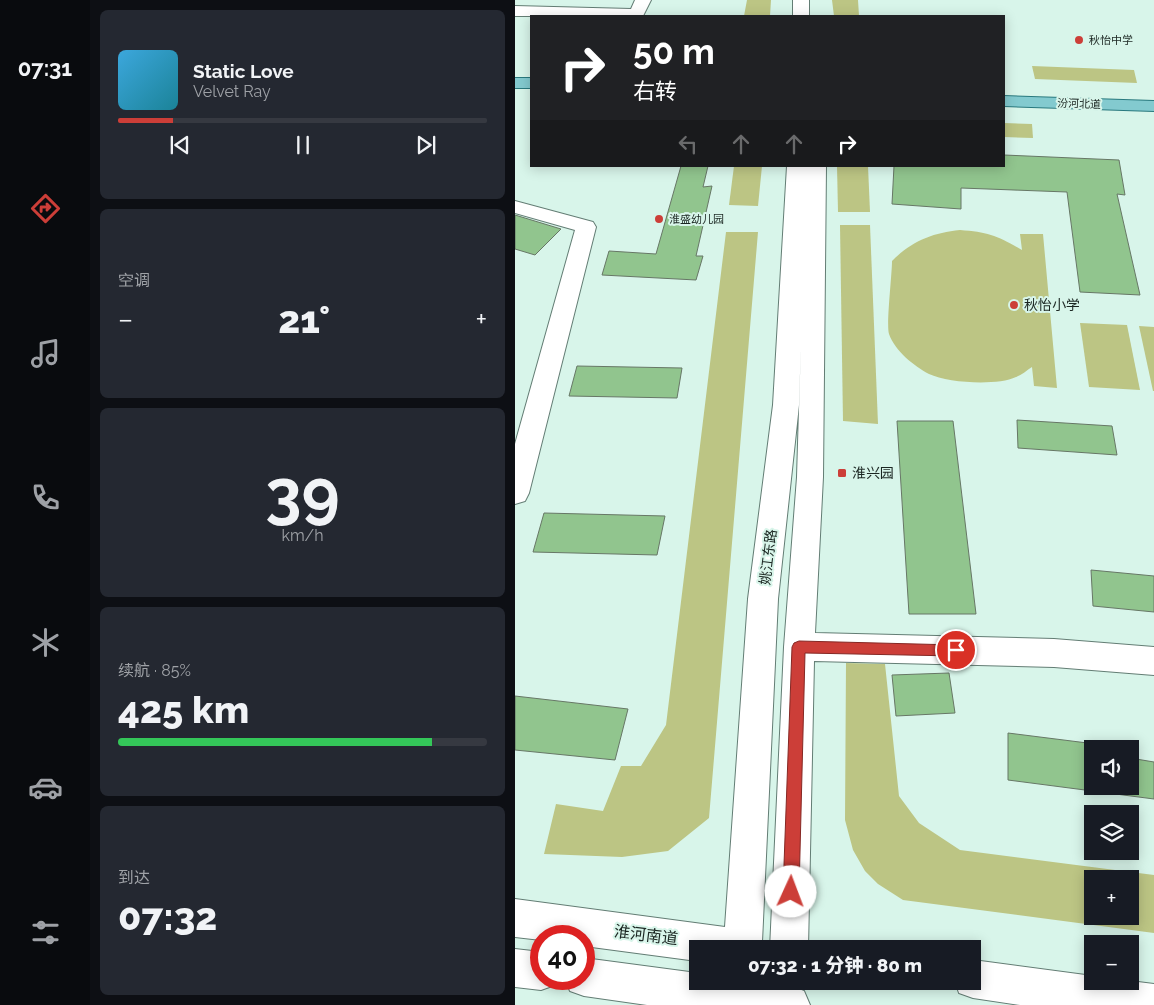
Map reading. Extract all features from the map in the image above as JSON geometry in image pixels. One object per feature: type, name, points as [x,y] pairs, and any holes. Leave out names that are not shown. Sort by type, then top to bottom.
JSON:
[{"type":"main road","points":[[515,83],[530,83]]},
{"type":"main road","name":"汾河北道","points":[[1005,101],[1154,106]]},
{"type":"street","points":[[515,11],[637,14],[643,0]]},
{"type":"street","points":[[801,0],[801,15]]},
{"type":"street","name":"姚江东路","points":[[744,940],[763,599],[786,405],[797,167]]},
{"type":"street","points":[[789,940],[799,647],[811,477],[816,167]]},
{"type":"street","points":[[515,207],[585,227],[515,493]]},
{"type":"street","points":[[799,647],[1054,652],[1154,661]]},
{"type":"street","name":"淮河南道","points":[[515,918],[689,942]]},
{"type":"street","points":[[515,968],[530,970]]},
{"type":"street","points":[[595,978],[742,995],[789,1005],[789,990]]},
{"type":"street","points":[[981,980],[1154,1004]]},
{"type":"green space","points":[[747,0],[771,0],[770,15],[744,15]]},
{"type":"green space","points":[[832,0],[858,0],[859,15],[834,15]]},
{"type":"green space","points":[[1032,66],[1134,70],[1137,83],[1035,79]]},
{"type":"green space","points":[[1005,123],[1032,124],[1033,138],[1005,137]]},
{"type":"green space","points":[[734,167],[762,167],[758,206],[729,205]]},
{"type":"green space","points":[[837,167],[868,167],[870,212],[838,212]]},
{"type":"green space","points":[[840,225],[870,225],[878,424],[843,421]]},
{"type":"green space","points":[[960,230],[992,236],[1022,250],[1020,234],[1043,234],[1057,388],[1034,386],[1032,367],[1018,376],[997,382],[948,380],[937,377],[917,367],[900,352],[892,340],[889,334],[888,321],[892,261],[907,248],[923,239],[940,233]]},
{"type":"green space","points":[[726,232],[758,232],[709,818],[668,851],[622,857],[544,854],[556,804],[603,811],[621,766],[641,766],[666,725]]},
{"type":"green space","points":[[1080,323],[1127,325],[1140,390],[1089,387]]},
{"type":"green space","points":[[1139,326],[1154,327],[1154,391],[1153,391]]},
{"type":"green space","points":[[846,663],[885,664],[899,796],[919,823],[960,850],[1115,870],[1084,870],[1084,924],[903,900],[878,884],[865,871],[853,850],[845,820]]},
{"type":"green space","points":[[1139,873],[1154,875],[1154,933],[1093,925],[1139,925]]},
{"type":"building","points":[[1005,155],[1119,160],[1125,195],[1117,194],[1140,295],[1080,292],[1067,192],[961,188],[961,209],[892,204],[894,167],[1005,167]]},
{"type":"building","points":[[681,167],[708,167],[703,187],[712,186],[696,256],[703,256],[696,280],[602,275],[609,251],[656,254]]},
{"type":"building","points":[[515,215],[561,229],[535,255],[515,249]]},
{"type":"building","points":[[577,366],[682,368],[677,398],[569,396]]},
{"type":"building","points":[[1017,420],[1112,426],[1117,455],[1018,448]]},
{"type":"building","points":[[897,421],[953,421],[976,614],[909,614]]},
{"type":"building","points":[[544,513],[665,516],[657,555],[533,552]]},
{"type":"building","points":[[1091,570],[1154,576],[1154,612],[1093,606]]},
{"type":"building","points":[[949,673],[955,713],[896,716],[892,675]]},
{"type":"building","points":[[515,696],[628,709],[615,760],[515,750]]},
{"type":"building","points":[[1008,733],[1084,743],[1084,790],[1008,780]]},
{"type":"building","points":[[1139,760],[1154,762],[1154,799],[1123,795],[1139,795]]},
{"type":"place","name":"秋怡中学","points":[[1079,40]]},
{"type":"place","name":"淮盛幼儿园","points":[[659,219]]},
{"type":"place","name":"秋怡小学","points":[[1014,305]]},
{"type":"place","name":"淮兴园","points":[[842,473]]},
{"type":"route","points":[[791,892],[799,647],[956,650]]}]
